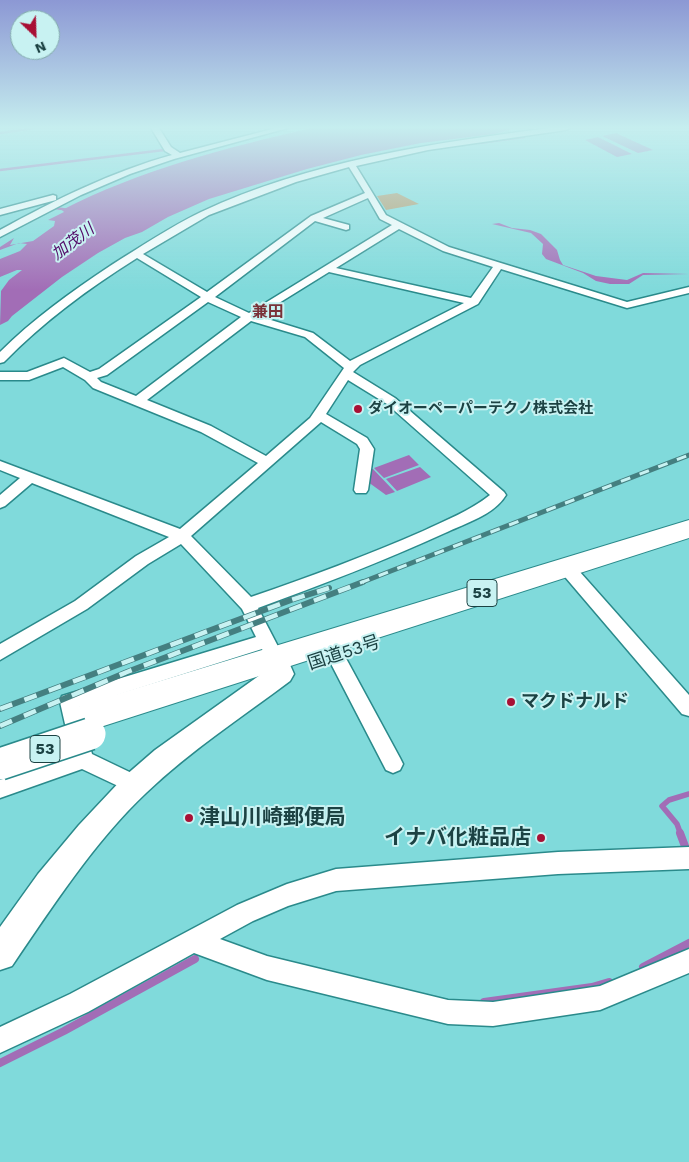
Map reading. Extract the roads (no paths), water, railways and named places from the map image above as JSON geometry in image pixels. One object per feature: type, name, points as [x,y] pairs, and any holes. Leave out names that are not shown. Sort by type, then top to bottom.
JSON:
[{"type":"highway","name":"国道53号","points":[[274,658],[336,656],[689,529]]},
{"type":"highway","name":"国道53号","points":[[0,764],[87,737],[274,658],[571,573],[689,544]]},
{"type":"highway","name":"国道53号","points":[[0,745],[87,737]]},
{"type":"street","points":[[0,234],[63,199],[102,182]]},
{"type":"street","points":[[0,359],[30,330],[82,289],[137,254],[189,222],[238,200],[286,182]]},
{"type":"street","points":[[361,182],[383,217],[446,248],[498,266],[627,305],[689,290]]},
{"type":"street","points":[[89,377],[103,372],[209,298],[314,218],[368,195]]},
{"type":"street","points":[[0,212],[43,199],[63,199]]},
{"type":"street","points":[[314,218],[346,227]]},
{"type":"street","points":[[137,402],[249,318],[399,225]]},
{"type":"street","points":[[137,254],[209,298],[249,318],[309,335],[348,371],[391,402],[498,495],[481,510],[403,546],[356,566],[248,605]]},
{"type":"street","points":[[0,653],[81,605],[142,560],[182,536],[315,421],[356,362],[474,302],[498,266]]},
{"type":"street","points":[[328,269],[474,302]]},
{"type":"street","points":[[0,376],[28,376],[64,362],[89,377],[97,385],[186,421],[253,453],[267,462]]},
{"type":"street","points":[[318,416],[362,441],[367,449],[362,490]]},
{"type":"street","points":[[0,465],[182,536],[248,605],[274,658],[135,785],[66,863],[0,954]]},
{"type":"street","points":[[0,503],[30,477]]},
{"type":"street","points":[[571,573],[689,708]]},
{"type":"street","points":[[336,656],[393,764]]},
{"type":"street","points":[[0,789],[87,737],[135,785]]},
{"type":"street","points":[[0,1040],[79,1003],[192,940],[245,913],[287,895],[336,880],[558,863],[689,858]]},
{"type":"street","points":[[192,940],[276,970],[448,1012],[493,1014],[600,998],[689,961]]},
{"type":"water","name":"加茂川","points":[[124,182],[264,182],[209,199],[168,217],[142,232],[125,238],[62,277],[8,321],[0,325],[1,291],[9,280],[22,270],[17,270],[0,277],[0,259],[20,251],[27,244],[20,243],[33,241],[54,226],[55,221],[48,220],[64,212],[62,210]]},
{"type":"water","points":[[499,223],[512,228],[530,230],[541,234],[557,250],[563,265],[596,276],[627,280],[643,273],[689,274],[643,275],[629,284],[610,284],[596,281],[583,273],[546,259],[542,254],[543,244],[531,233],[492,224]]},
{"type":"water","points":[[14,238],[10,245],[17,244],[0,250],[0,247]]},
{"type":"water","points":[[409,455],[419,465],[384,478],[374,468]]},
{"type":"water","points":[[420,467],[431,477],[397,491],[386,479]]},
{"type":"water","points":[[371,469],[395,492],[386,495],[368,482]]},
{"type":"waterway","points":[[55,208],[69,210]]},
{"type":"waterway","points":[[681,835],[677,824],[662,806],[669,800],[689,794]]},
{"type":"waterway","points":[[680,833],[686,849]]},
{"type":"waterway","points":[[643,967],[689,943]]},
{"type":"waterway","points":[[0,1063],[64,1031],[195,959]]},
{"type":"waterway","points":[[484,1002],[592,987],[609,982]]},
{"type":"railway","points":[[360,583],[689,455]]},
{"type":"railway","points":[[0,726],[127,672],[363,582]]},
{"type":"railway","points":[[0,709],[291,600],[329,588]]},
{"type":"place","name":"ダイオーペーパーテクノ株式会社","points":[[358,409]]},
{"type":"place","name":"マクドナルド","points":[[511,702]]},
{"type":"place","name":"津山川崎郵便局","points":[[189,818]]},
{"type":"place","name":"イナバ化粧品店","points":[[541,838]]},
{"type":"district","name":"兼田","points":[[268,312]]}]
